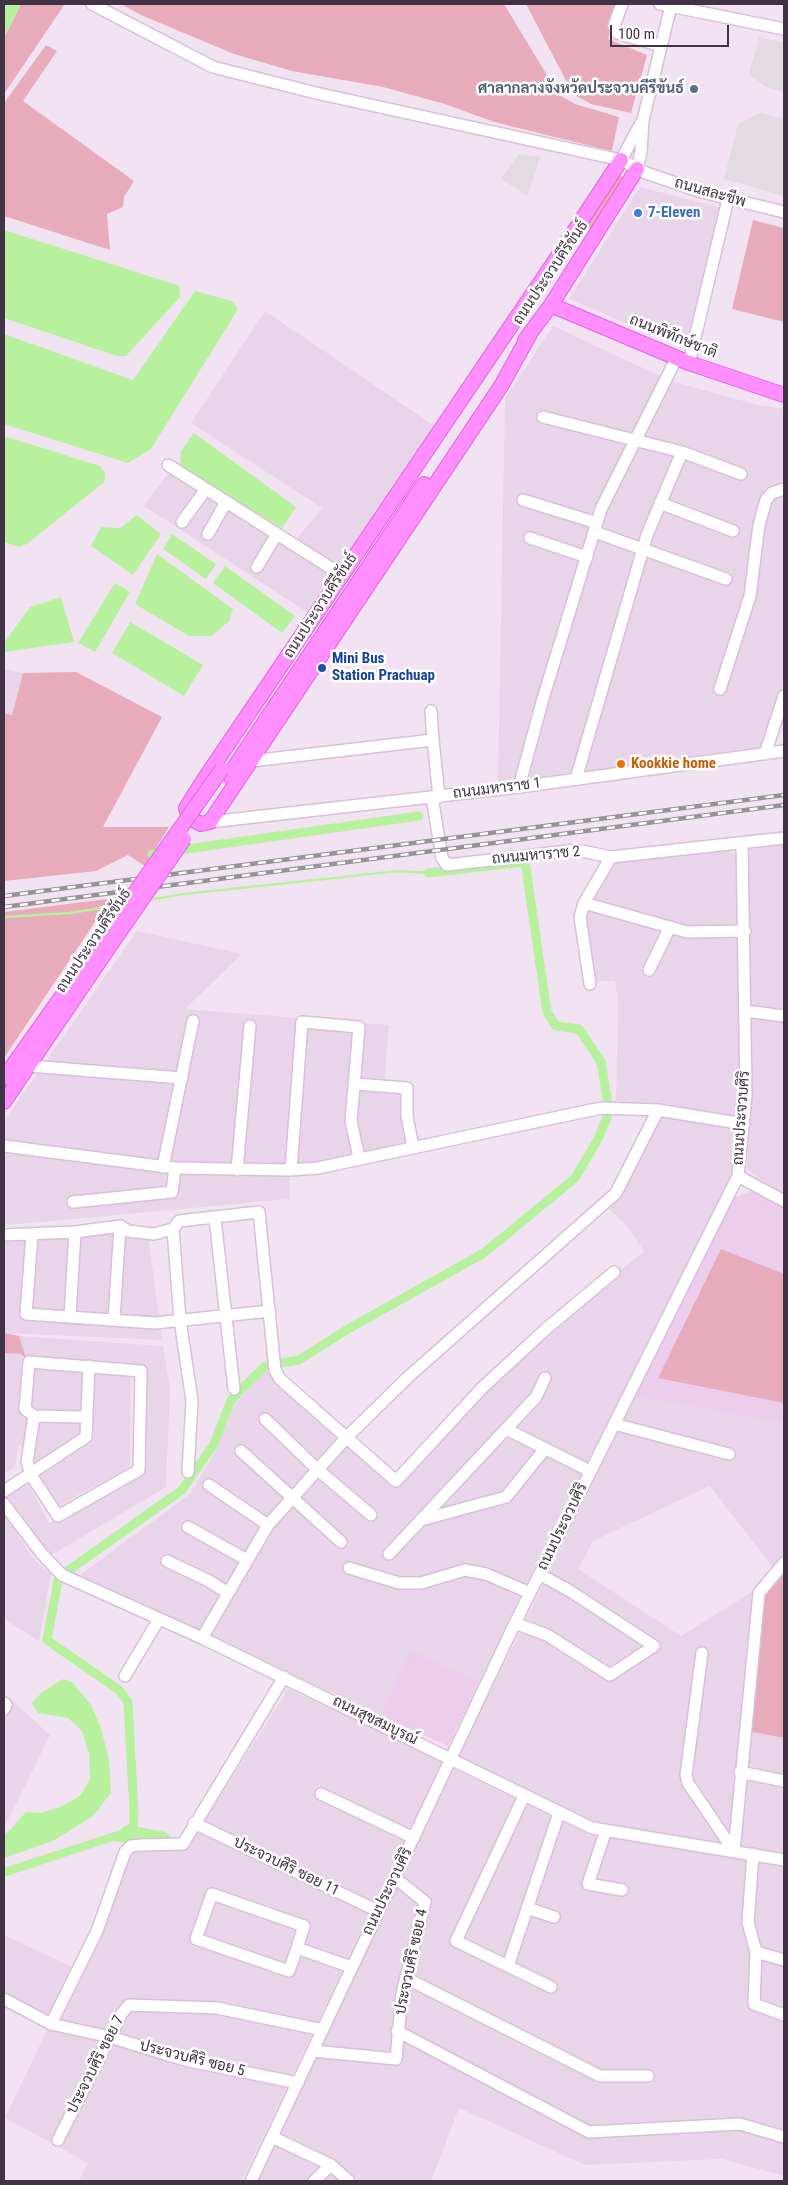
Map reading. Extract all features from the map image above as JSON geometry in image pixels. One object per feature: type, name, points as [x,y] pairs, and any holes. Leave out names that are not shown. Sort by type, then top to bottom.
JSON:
[{"type":"main road","name":"ถนนประจวบคีรีขันธ์","points":[[226,772],[621,160]]},
{"type":"main road","name":"ถนนประจวบคีรีขันธ์","points":[[4,1078],[103,948],[226,772],[387,535],[551,305],[637,169]]},
{"type":"main road","points":[[578,228],[595,237]]},
{"type":"main road","points":[[531,332],[501,386],[210,822],[201,824],[189,818],[186,808],[562,249]]},
{"type":"main road","name":"ถนนพิทักษ์ชาติ","points":[[551,305],[683,360],[784,395]]},
{"type":"main road","name":"ถนนประจวบคีรีขันธ์","points":[[4,1102],[29,1066],[103,948]]},
{"type":"street","name":"ถนนสละชีพ","points":[[92,4],[214,67],[316,94],[621,160],[637,169],[728,199],[784,212]]},
{"type":"street","points":[[622,4],[614,26],[617,33],[661,46]]},
{"type":"street","name":"ถนนประจวบคีรีขันธ์","points":[[637,169],[641,152],[643,120],[661,46],[664,4]]},
{"type":"street","points":[[664,4],[784,29]]},
{"type":"street","name":"ถนนประจวบคีรีขันธ์","points":[[621,160],[643,120]]},
{"type":"street","points":[[519,787],[542,702],[601,509],[636,440],[683,360],[728,199]]},
{"type":"street","points":[[543,417],[682,452],[742,474]]},
{"type":"street","points":[[576,779],[643,550],[660,503],[682,452]]},
{"type":"street","points":[[168,465],[342,575]]},
{"type":"street","points":[[182,522],[206,489]]},
{"type":"street","points":[[720,689],[750,596],[759,525],[766,500],[772,493],[784,489]]},
{"type":"street","points":[[523,500],[596,528],[643,550],[726,579]]},
{"type":"street","points":[[208,534],[226,502]]},
{"type":"street","points":[[660,503],[733,531]]},
{"type":"street","points":[[257,566],[277,534]]},
{"type":"street","points":[[530,538],[587,557]]},
{"type":"street","points":[[765,754],[784,696]]},
{"type":"street","points":[[431,711],[436,797]]},
{"type":"street","points":[[251,761],[433,740]]},
{"type":"street","name":"ถนนมหาราช 1","points":[[210,822],[519,787],[784,751]]},
{"type":"street","name":"ถนนมหาราช 2","points":[[436,797],[442,858],[447,865],[577,850],[611,857],[784,838]]},
{"type":"street","name":"ถนนประจวบศิริ","points":[[251,2181],[515,1623],[738,1176],[744,1124],[745,1011],[742,843]]},
{"type":"street","points":[[590,984],[580,917],[584,902],[611,857]]},
{"type":"street","points":[[584,902],[687,932],[744,931]]},
{"type":"street","points":[[649,970],[670,927]]},
{"type":"street","points":[[745,1011],[784,1016]]},
{"type":"street","points":[[74,1202],[172,1192],[169,1168],[182,1078],[193,1020]]},
{"type":"street","points":[[291,1170],[302,1022],[360,1027],[350,1121],[359,1158]]},
{"type":"street","points":[[237,1170],[250,1026]]},
{"type":"street","points":[[29,1066],[182,1078]]},
{"type":"street","points":[[355,1084],[407,1088],[407,1116],[413,1147]]},
{"type":"street","points":[[4,1146],[169,1168],[291,1170],[318,1168],[601,1108],[616,1107],[658,1110],[744,1124]]},
{"type":"street","points":[[202,1638],[268,1525],[291,1498],[346,1438],[407,1378],[616,1193],[658,1110]]},
{"type":"street","points":[[738,1176],[784,1201]]},
{"type":"street","points":[[4,1235],[75,1232],[120,1226],[128,1231],[154,1234],[173,1229],[179,1221],[259,1212],[275,1365],[280,1379],[396,1481],[482,1388],[547,1328],[614,1272]]},
{"type":"street","points":[[215,1218],[234,1389]]},
{"type":"street","points":[[114,1319],[120,1226]]},
{"type":"street","points":[[173,1229],[180,1320],[192,1401],[188,1472]]},
{"type":"street","points":[[70,1317],[75,1232]]},
{"type":"street","points":[[32,1234],[26,1314],[155,1323],[270,1311]]},
{"type":"street","points":[[34,1416],[27,1462],[31,1475],[58,1516],[139,1470],[141,1371],[29,1362],[25,1409],[34,1416],[86,1417]]},
{"type":"street","points":[[4,1490],[31,1475],[86,1437],[89,1366]]},
{"type":"street","points":[[389,1554],[536,1397],[545,1378]]},
{"type":"street","points":[[265,1419],[317,1469],[371,1515]]},
{"type":"street","points":[[614,1424],[728,1454]]},
{"type":"street","points":[[506,1430],[590,1471]]},
{"type":"street","points":[[421,1520],[506,1497],[544,1450]]},
{"type":"street","points":[[241,1451],[342,1542]]},
{"type":"street","points":[[209,1485],[268,1525]]},
{"type":"street","name":"ถนนสุขสมบูรณ์","points":[[4,1504],[42,1554],[62,1575],[284,1677],[451,1757],[559,1813],[592,1828],[784,1860]]},
{"type":"street","points":[[188,1527],[247,1560]]},
{"type":"street","points":[[167,1561],[209,1581],[228,1593]]},
{"type":"street","points":[[734,1851],[740,1772],[759,1593],[784,1563]]},
{"type":"street","points":[[349,1568],[399,1583],[421,1584],[465,1570],[486,1574],[530,1593]]},
{"type":"street","points":[[515,1623],[547,1635],[610,1675],[654,1646],[570,1591],[539,1574]]},
{"type":"street","points":[[125,1676],[159,1619]]},
{"type":"street","points":[[702,1653],[686,1775],[688,1783],[734,1851]]},
{"type":"street","points":[[51,2024],[97,1931],[125,1852],[131,1846],[183,1844],[284,1677]]},
{"type":"street","points":[[4,1703],[6,1705],[4,1709]]},
{"type":"street","points":[[740,1772],[784,1781]]},
{"type":"street","points":[[321,1794],[414,1838]]},
{"type":"street","points":[[524,1796],[456,1940],[551,1987]]},
{"type":"street","points":[[508,1966],[559,1813]]},
{"type":"street","name":"ประจวบศิริ ซอย 11","points":[[194,1823],[378,1911]]},
{"type":"street","points":[[606,1830],[588,1884],[622,1890]]},
{"type":"street","points":[[753,1854],[748,1922],[756,1952],[754,2004],[784,2015]]},
{"type":"street","name":"ประจวบศิริ ซอย 4","points":[[313,2051],[396,2059],[397,2031],[406,1978],[425,1902],[395,1878]]},
{"type":"street","points":[[212,1894],[304,1926],[297,1948],[289,1971],[196,1939],[212,1894]]},
{"type":"street","points":[[527,1908],[554,1917]]},
{"type":"street","points":[[297,1948],[351,1967]]},
{"type":"street","points":[[756,1952],[784,1960]]},
{"type":"street","points":[[406,1978],[600,2076],[648,2076]]},
{"type":"street","name":"ประจวบศิริ ซอย 5","points":[[4,1999],[51,2024],[110,2037],[185,2060],[298,2083]]},
{"type":"street","name":"ประจวบศิริ ซอย 7","points":[[58,2140],[122,2013],[129,2005],[217,2008],[323,2030]]},
{"type":"street","points":[[397,2031],[589,2132],[740,2124],[784,2137]]},
{"type":"street","points":[[272,2137],[330,2164],[349,2181]]},
{"type":"street","points":[[314,2181],[330,2164]]},
{"type":"shaded area","points":[[4,4],[21,4],[4,38]]},
{"type":"shaded area","points":[[21,4],[65,4],[4,94],[4,38]]},
{"type":"shaded area","points":[[121,4],[504,4],[559,95],[575,104],[619,117],[612,151],[494,122],[445,104],[383,87],[292,71],[234,54],[141,15]]},
{"type":"shaded area","points":[[526,4],[618,4],[608,39],[647,55],[631,113],[591,104],[573,94]]},
{"type":"shaded area","points":[[759,37],[784,43],[784,92],[766,87],[749,74]]},
{"type":"shaded area","points":[[46,45],[57,51],[23,101],[134,181],[124,197],[123,207],[107,214],[110,250],[4,216],[4,103]]},
{"type":"shaded area","points":[[760,113],[784,119],[784,196],[724,179],[738,124]]},
{"type":"shaded area","points":[[519,154],[540,157],[528,196],[501,179]]},
{"type":"shaded area","points":[[622,176],[622,182],[591,229],[587,226],[619,177]]},
{"type":"shaded area","points":[[640,187],[722,208],[685,348],[569,299]]},
{"type":"shaded area","points":[[753,220],[784,228],[784,322],[732,309]]},
{"type":"shaded area","points":[[4,230],[174,284],[179,286],[180,297],[126,356],[117,356],[4,318]]},
{"type":"shaded area","points":[[195,291],[232,301],[238,309],[151,449],[128,463],[4,424],[4,334],[133,380]]},
{"type":"shaded area","points":[[265,311],[439,429],[313,616],[144,506],[169,472],[291,546],[322,508],[191,423]]},
{"type":"shaded area","points":[[553,326],[671,381],[758,405],[784,409],[784,682],[761,750],[498,784],[505,398]]},
{"type":"shaded area","points":[[194,433],[296,507],[282,528],[180,467],[181,451]]},
{"type":"shaded area","points":[[4,436],[100,466],[105,473],[104,482],[27,544],[19,547],[4,542]]},
{"type":"shaded area","points":[[137,515],[161,534],[133,575],[91,546],[101,527],[120,528]]},
{"type":"shaded area","points":[[172,534],[216,564],[206,579],[163,549]]},
{"type":"shaded area","points":[[157,554],[233,609],[229,621],[212,636],[189,636],[135,604]]},
{"type":"shaded area","points":[[225,566],[295,616],[282,633],[213,583]]},
{"type":"shaded area","points":[[115,583],[130,592],[95,652],[78,643]]},
{"type":"shaded area","points":[[61,597],[74,642],[4,652],[4,643],[30,607]]},
{"type":"shaded area","points":[[130,622],[203,665],[184,696],[112,653]]},
{"type":"shaded area","points":[[4,669],[23,673],[12,715],[4,713]]},
{"type":"shaded area","points":[[76,672],[162,717],[103,827],[169,827],[145,866],[128,855],[96,871],[4,881],[4,713],[12,715],[23,673]]},
{"type":"shaded area","points":[[784,842],[784,1011],[750,1007],[748,847]]},
{"type":"shaded area","points":[[726,849],[735,855],[742,1089],[738,1118],[616,1101],[618,1003],[615,981],[593,981],[584,917],[611,862]]},
{"type":"shaded area","points":[[115,898],[95,922],[4,1058],[4,912]]},
{"type":"shaded area","points":[[137,931],[242,954],[185,1009],[389,1025],[384,1087],[405,1089],[410,1144],[318,1164],[292,1167],[159,1165],[4,1141],[4,1121]]},
{"type":"shaded area","points":[[750,1017],[784,1021],[784,1197],[746,1168],[751,1122]]},
{"type":"shaded area","points":[[670,1116],[737,1129],[731,1177],[536,1563],[448,1746],[208,1636],[271,1528],[346,1443],[395,1485],[492,1384],[556,1325],[644,1251],[627,1226],[608,1208],[619,1197],[654,1119]]},
{"type":"shaded area","points":[[4,1148],[290,1174],[289,1199],[9,1225],[4,1224]]},
{"type":"shaded area","points":[[751,1191],[784,1207],[784,1555],[773,1568],[710,1486],[593,1541],[578,1569],[681,1636],[752,1592],[739,1729],[784,1738],[784,1853],[595,1822],[459,1756],[733,1198]]},
{"type":"shaded area","points":[[751,1191],[784,1207],[784,1423],[636,1396],[733,1198]]},
{"type":"shaded area","points":[[116,1232],[148,1234],[162,1340],[4,1333],[4,1239]]},
{"type":"shaded area","points":[[721,1249],[784,1274],[784,1403],[658,1378]]},
{"type":"shaded area","points":[[4,1333],[19,1336],[26,1358],[20,1354],[4,1353]]},
{"type":"shaded area","points":[[19,1336],[163,1346],[170,1389],[166,1487],[50,1556],[4,1497],[4,1492],[24,1476],[49,1523],[139,1469],[143,1364],[26,1358]]},
{"type":"shaded area","points":[[4,1353],[20,1354],[29,1366],[131,1371],[130,1467],[51,1510],[19,1443],[15,1467],[4,1474]]},
{"type":"shaded area","points":[[266,1371],[341,1435],[263,1522],[202,1632],[80,1575],[190,1494],[217,1448],[235,1404]]},
{"type":"shaded area","points":[[4,1513],[32,1557],[51,1574],[39,1641],[4,1619]]},
{"type":"shaded area","points":[[784,1568],[784,1738],[747,1731],[762,1595]]},
{"type":"shaded area","points":[[411,1650],[479,1682],[448,1746],[380,1715]]},
{"type":"shaded area","points":[[63,1679],[72,1682],[91,1705],[101,1728],[109,1760],[111,1793],[93,1816],[53,1841],[4,1858],[4,1834],[26,1812],[41,1813],[60,1807],[80,1796],[90,1779],[89,1754],[82,1731],[68,1718],[38,1713],[32,1703],[42,1692]]},
{"type":"shaded area","points":[[288,1689],[443,1759],[242,2181],[79,2181],[88,2163],[5,2118],[48,2028],[4,2004],[4,1935],[83,1972],[99,1940],[132,1850],[187,1848]]},
{"type":"shaded area","points":[[4,1693],[50,1735],[4,1828]]},
{"type":"shaded area","points":[[454,1769],[588,1834],[784,1864],[784,2176],[722,2159],[585,2165],[459,2108],[431,2181],[256,2181]]},
{"type":"shaded area","points":[[133,1826],[165,1832],[172,1838],[124,1843],[113,1841],[4,1877],[4,1868]]},
{"type":"waterway","points":[[152,854],[419,816]]},
{"type":"waterway","points":[[125,1831],[133,1828],[134,1813],[128,1702],[119,1690],[47,1640],[58,1581],[62,1575],[182,1490],[214,1444],[231,1400],[265,1366],[299,1360],[348,1329],[484,1253],[575,1178],[598,1139],[608,1115],[601,1062],[579,1029],[556,1026],[547,1012],[525,862],[428,873]]},
{"type":"waterway","points":[[148,900],[184,894],[399,871],[428,873]]},
{"type":"waterway","points":[[4,917],[70,913],[121,905]]},
{"type":"railway","points":[[4,896],[784,795]]},
{"type":"railway","points":[[4,907],[784,805]]},
{"type":"place","name":"ศาลากลางจังหวัดประจวบคีรีขันธ์","points":[[694,89]]},
{"type":"place","name":"7-Eleven","points":[[638,213]]},
{"type":"place","name":"Mini Bus Station Prachuap","points":[[322,668]]},
{"type":"place","name":"Kookkie home","points":[[621,764]]}]
